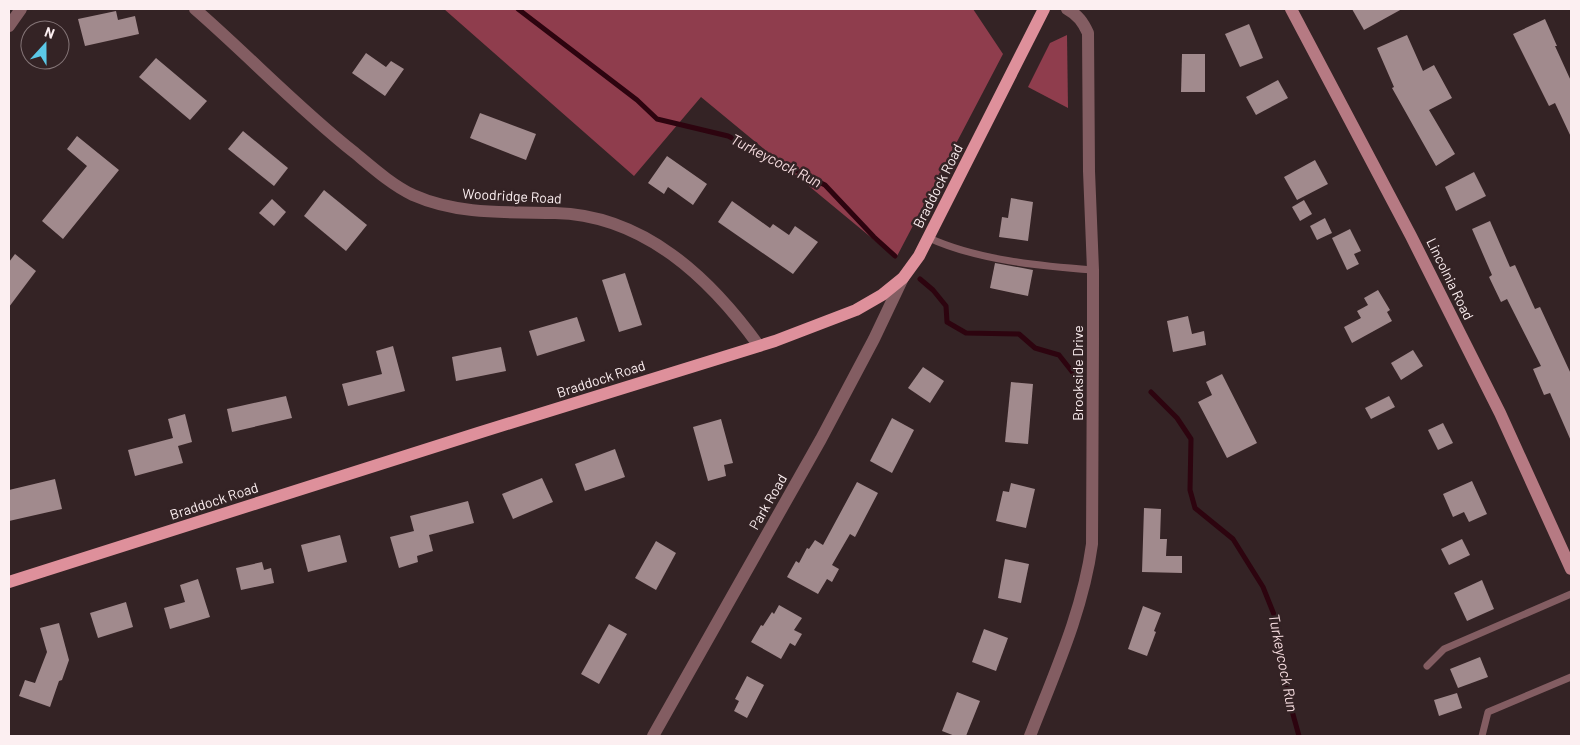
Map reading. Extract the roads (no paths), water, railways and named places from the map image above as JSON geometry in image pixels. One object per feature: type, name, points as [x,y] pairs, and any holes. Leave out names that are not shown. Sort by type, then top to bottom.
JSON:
[{"type":"main road","name":"Braddock Road","points":[[9,582],[775,341],[856,310],[882,295],[903,278],[920,256],[1044,9]]},
{"type":"main road","name":"Lincolnia Road","points":[[1291,9],[1412,236],[1500,413],[1571,568]]},
{"type":"street","points":[[9,26],[21,9]]},
{"type":"street","name":"Woodridge Road","points":[[195,9],[332,136],[388,180],[434,203],[455,208],[489,212],[557,213],[587,216],[617,224],[637,232],[660,245],[710,287],[738,318],[759,346]]},
{"type":"street","name":"Brookside Drive","points":[[1030,736],[1077,610],[1088,573],[1091,554],[1093,470],[1092,270],[1088,33],[1084,23],[1075,13],[1068,9]]},
{"type":"street","name":"Park Road","points":[[653,736],[821,439],[874,339],[903,278]]},
{"type":"lane","points":[[929,238],[943,245],[979,254],[1057,267],[1092,270]]},
{"type":"lane","points":[[1427,666],[1444,649],[1571,594]]},
{"type":"lane","points":[[1482,736],[1488,712],[1571,677]]},
{"type":"waterway","name":"Turkeycock Run","points":[[518,9],[637,100],[657,119],[728,136],[825,185],[874,237],[895,256]]},
{"type":"waterway","name":"Turkeycock Run","points":[[920,279],[933,290],[946,306],[947,322],[966,333],[1019,334],[1035,348],[1059,355],[1081,383]]},
{"type":"waterway","name":"Turkeycock Run","points":[[1151,392],[1177,418],[1191,439],[1190,490],[1195,508],[1233,539],[1263,587],[1277,622],[1281,659],[1289,700],[1299,736]]}]
